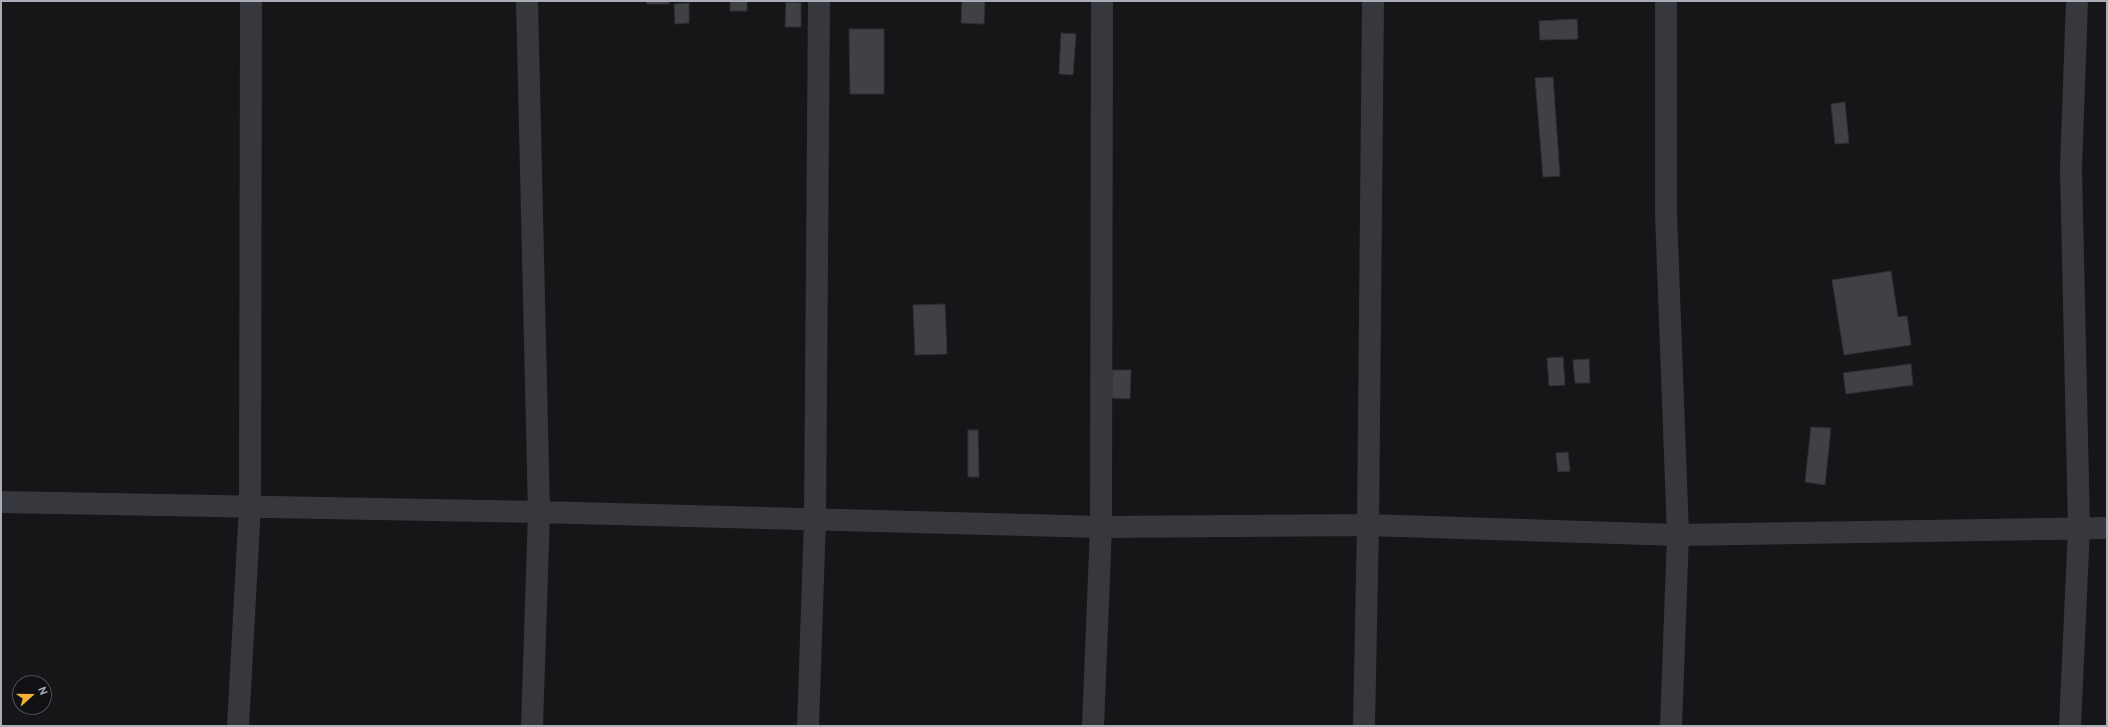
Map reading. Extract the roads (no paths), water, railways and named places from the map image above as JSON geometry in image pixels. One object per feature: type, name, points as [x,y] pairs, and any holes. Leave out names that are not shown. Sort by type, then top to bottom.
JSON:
[{"type":"street","points":[[238,726],[250,506],[251,1]]},
{"type":"street","points":[[527,1],[539,512],[532,726]]},
{"type":"street","points":[[808,726],[815,519],[819,1]]},
{"type":"street","points":[[1093,726],[1101,527],[1102,1]]},
{"type":"street","points":[[1364,726],[1368,525],[1373,1]]},
{"type":"street","points":[[1666,1],[1666,214],[1678,535],[1671,726]]},
{"type":"street","points":[[2070,726],[2080,528],[2071,168],[2076,1]]},
{"type":"street","points":[[1,502],[539,512],[1101,527],[1368,525],[1678,535],[2107,528]]}]
